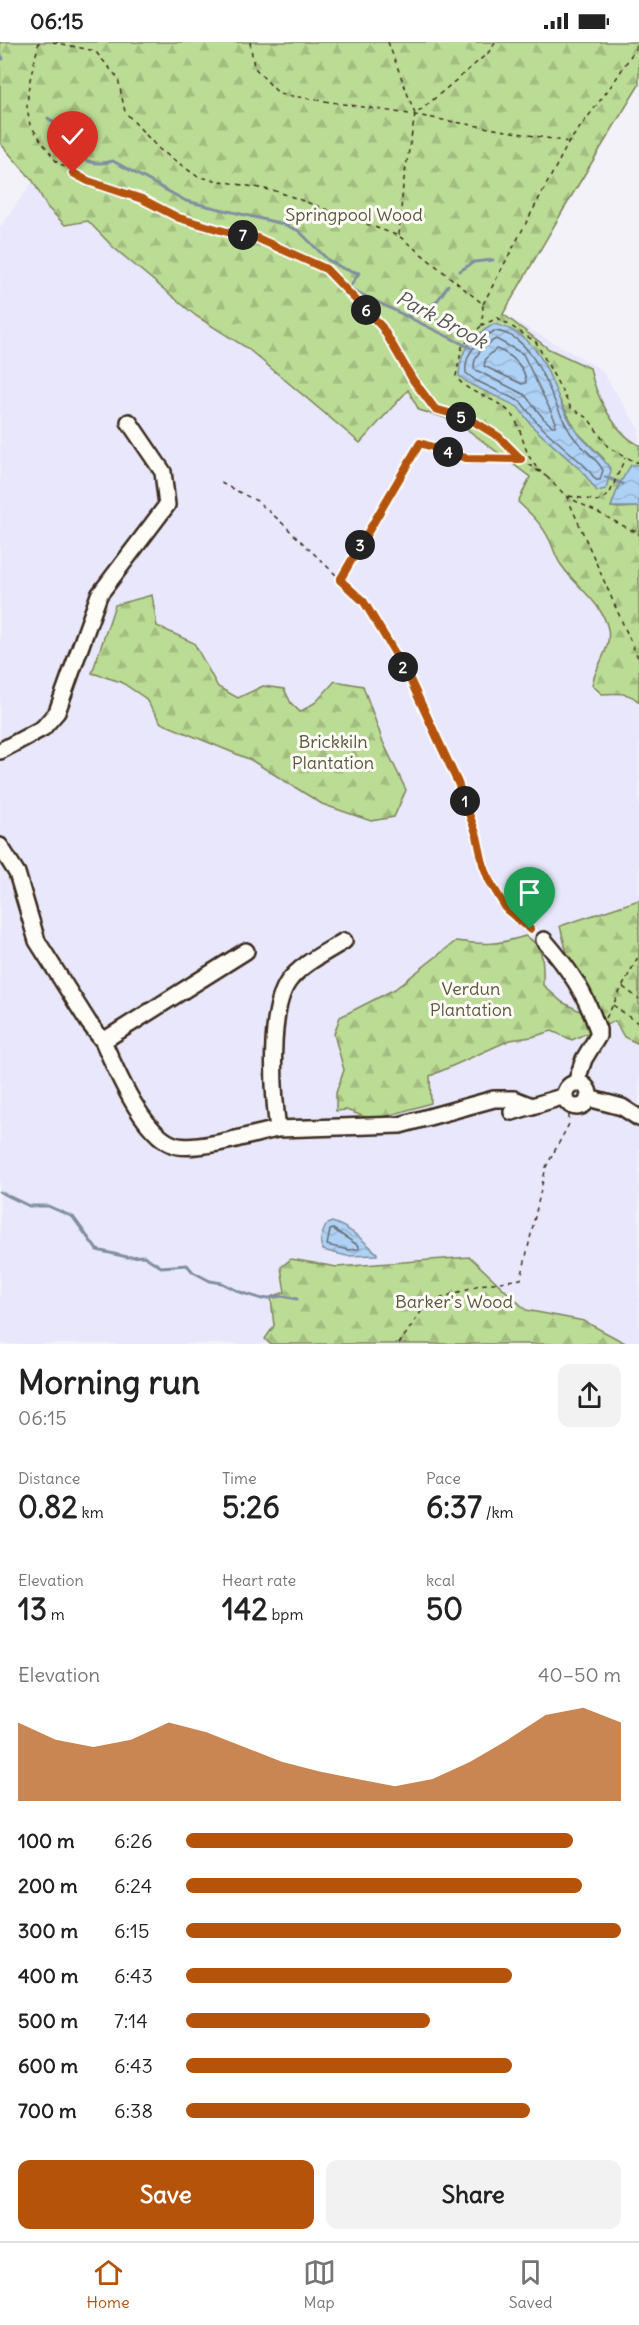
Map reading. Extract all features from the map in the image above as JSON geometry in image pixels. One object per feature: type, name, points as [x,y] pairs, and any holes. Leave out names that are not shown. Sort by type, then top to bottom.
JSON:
[{"type":"lane","points":[[0,751],[43,728],[57,712],[99,596],[167,505],[163,472],[129,422]]},
{"type":"lane","points":[[0,846],[17,873],[37,941],[103,1041],[123,1085],[156,1135],[177,1146],[200,1145],[278,1129],[306,1126],[400,1125],[494,1099],[514,1099],[532,1106]]},
{"type":"lane","points":[[544,940],[571,972],[598,1030],[598,1036],[584,1059],[576,1083]]},
{"type":"lane","points":[[278,1129],[273,1072],[278,1011],[286,985],[293,976],[314,959],[344,941]]},
{"type":"lane","points":[[103,1041],[246,951]]},
{"type":"lane","points":[[512,1112],[567,1100],[581,1106],[588,1098],[588,1090],[576,1083],[569,1086],[567,1100]]},
{"type":"lane","points":[[588,1098],[622,1107],[639,1118]]},
{"type":"path","points":[[39,42],[29,84],[27,107],[30,125],[56,161],[88,181],[142,199],[179,218],[234,234],[257,238],[326,269],[382,327],[413,380],[435,409],[470,419],[499,437],[521,459],[547,477]]},
{"type":"path","points":[[53,42],[95,51],[118,78],[125,112],[159,148],[198,177],[276,191],[399,236],[483,304]]},
{"type":"path","points":[[250,42],[255,67],[279,94],[569,142]]},
{"type":"path","points":[[388,42],[415,115],[403,185],[399,236]]},
{"type":"path","points":[[415,115],[488,53],[496,42]]},
{"type":"path","points":[[482,325],[483,304],[569,142],[614,82],[639,43]]},
{"type":"path","points":[[639,463],[608,447],[588,418],[571,408],[536,342],[498,318],[482,325],[466,341],[462,347],[456,376],[461,384],[497,401],[512,416],[531,463],[566,496],[639,534]]},
{"type":"path","points":[[340,580],[420,443],[466,458],[521,459]]},
{"type":"path","points":[[566,496],[598,501],[609,495],[625,457]]},
{"type":"path","points":[[221,483],[257,501],[364,602],[407,673],[458,783],[477,836],[483,864],[496,894],[507,910],[544,940]]},
{"type":"path","points":[[566,496],[639,660]]},
{"type":"path","points":[[628,530],[639,530]]},
{"type":"path","points":[[605,1020],[639,955]]},
{"type":"path","points":[[623,986],[639,999]]},
{"type":"path","points":[[613,1005],[639,1024]]},
{"type":"path","points":[[399,1344],[427,1303],[479,1285],[521,1279],[546,1167],[570,1124],[567,1100]]},
{"type":"shaded area","points":[[33,181],[503,314],[601,369],[639,429],[639,1344],[0,1344],[0,227]]},
{"type":"green space","name":"Springpool Wood","points":[[0,42],[639,42],[639,85],[503,314],[549,349],[590,368],[596,389],[607,412],[622,432],[639,445],[639,465],[631,466],[620,483],[611,507],[639,507],[639,702],[627,695],[602,694],[592,685],[608,644],[608,629],[600,611],[560,563],[544,530],[518,502],[530,477],[456,421],[419,410],[408,390],[360,443],[247,348],[196,316],[114,248],[88,221],[65,225],[47,207],[33,181],[0,143]],"holes":[[[543,361],[555,391],[577,432],[604,459],[597,491],[582,471],[534,428],[518,406],[472,385]]]},
{"type":"green space","name":"Brickkiln Plantation","points":[[152,595],[157,626],[194,643],[218,687],[238,698],[263,686],[284,689],[291,703],[300,712],[316,702],[335,681],[363,686],[383,742],[406,790],[394,817],[371,821],[322,804],[251,760],[161,723],[145,698],[121,682],[92,673],[115,605]]},
{"type":"green space","points":[[639,900],[639,1044],[624,1037],[615,1021],[602,1027],[570,965],[560,926]]},
{"type":"green space","name":"Verdun Plantation","points":[[525,936],[537,945],[540,951],[543,963],[543,985],[562,1002],[580,1011],[594,1030],[572,1040],[552,1031],[510,1040],[430,1076],[431,1103],[374,1120],[346,1110],[336,1111],[336,1093],[344,1070],[334,1034],[340,1017],[395,989],[456,941],[491,943]]},
{"type":"green space","name":"Barker's Wood","points":[[470,1257],[526,1310],[584,1321],[627,1344],[270,1344],[265,1339],[274,1326],[271,1297],[285,1292],[281,1267],[291,1259],[337,1267]]},
{"type":"water","points":[[494,324],[513,331],[538,353],[567,416],[577,432],[611,470],[606,489],[597,491],[582,471],[534,428],[518,407],[472,385],[459,376],[464,351],[468,345]]},
{"type":"water","points":[[631,465],[639,465],[639,507],[611,507],[620,483]]},
{"type":"water","points":[[332,1222],[356,1235],[377,1255],[347,1256],[323,1250],[322,1235],[326,1225]]},
{"type":"waterway","name":"Park Brook","points":[[0,53],[3,59]]},
{"type":"waterway","name":"Park Brook","points":[[48,118],[55,124],[67,125],[75,148],[86,160],[96,163],[113,161],[186,201],[283,224],[299,231],[328,260],[344,269],[359,273],[349,288],[471,348]]},
{"type":"waterway","points":[[460,271],[474,262],[493,260]]},
{"type":"waterway","points":[[407,316],[432,306],[448,285]]},
{"type":"waterway","name":"Park Brook","points":[[605,477],[623,484]]},
{"type":"waterway","points":[[0,1192],[29,1206],[48,1206],[73,1217],[97,1250],[127,1257],[144,1256],[161,1267],[187,1265],[193,1272],[210,1281],[222,1283],[262,1299],[282,1296],[297,1299]]},
{"type":"route","points":[[73,173],[88,181],[142,199],[179,218],[234,234],[257,238],[326,269],[382,327],[413,380],[435,409],[470,419],[499,437],[521,459],[466,458],[420,443],[340,580],[364,602],[407,673],[458,783],[477,836],[489,880],[507,910],[530,929]]}]
